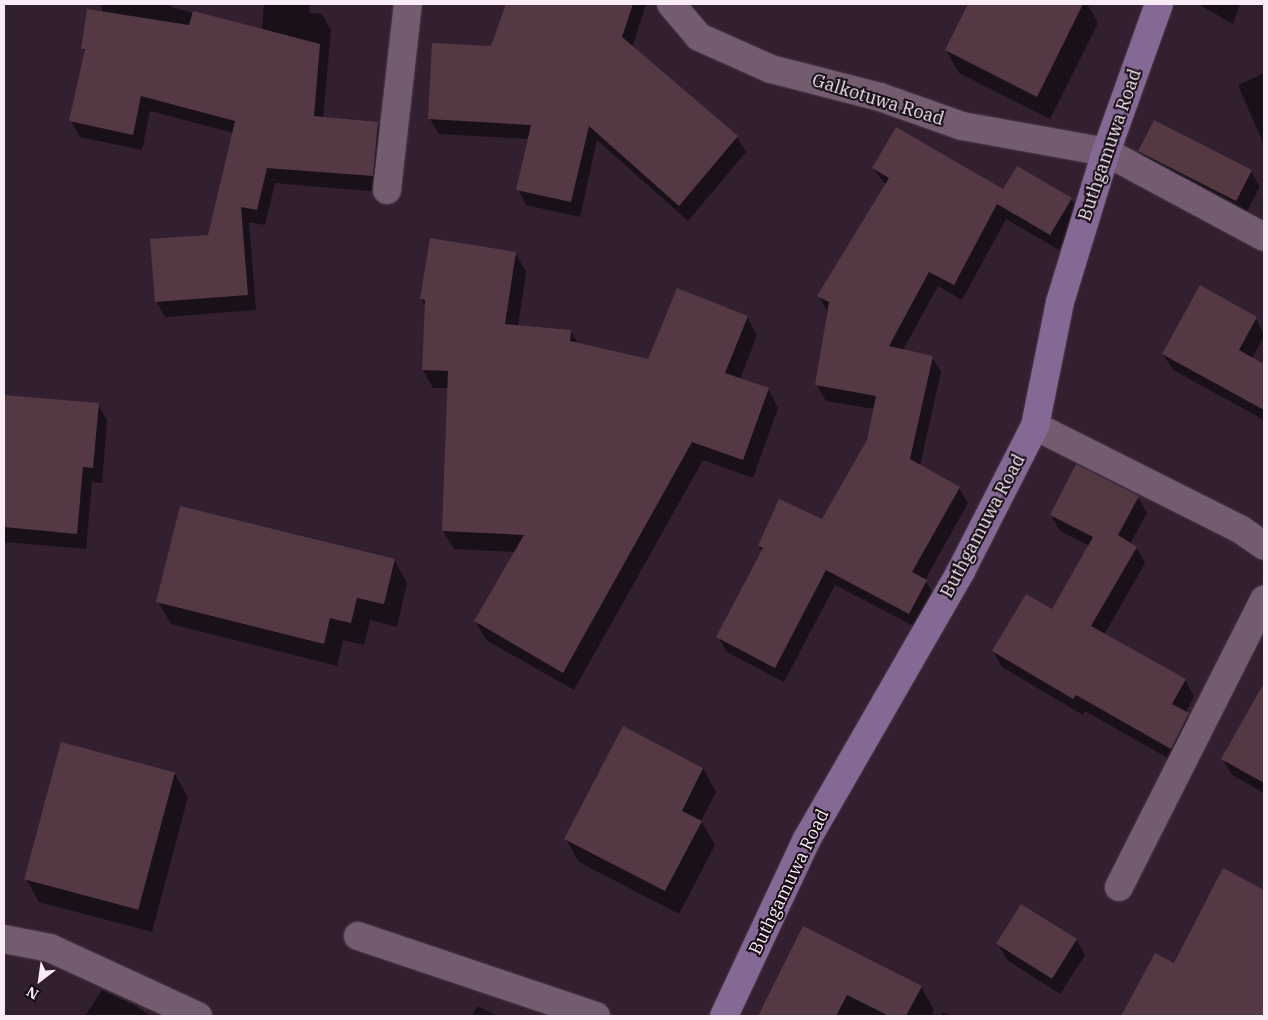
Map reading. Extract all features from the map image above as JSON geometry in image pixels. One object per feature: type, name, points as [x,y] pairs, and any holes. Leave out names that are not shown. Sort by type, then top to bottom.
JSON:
[{"type":"main road","name":"Buthgamuwa Road","points":[[724,1016],[807,839],[961,571],[1035,426],[1060,302],[1106,152],[1159,4]]},
{"type":"street","points":[[387,190],[408,4]]},
{"type":"street","name":"Galkotuwa Road","points":[[671,4],[699,37],[772,69],[880,96],[962,126],[1106,152],[1264,237]]},
{"type":"street","points":[[1035,426],[1240,529],[1264,546]]},
{"type":"street","points":[[1119,888],[1264,600]]},
{"type":"street","points":[[358,936],[596,1016]]},
{"type":"street","points":[[4,939],[50,948],[198,1016]]},
{"type":"building","points":[[506,4],[633,4],[622,37],[738,136],[679,206],[589,126],[571,202],[516,190],[531,125],[428,119],[432,43],[491,46]]},
{"type":"building","points":[[968,4],[1083,4],[1037,97],[945,50]]},
{"type":"building","points":[[87,9],[189,25],[193,11],[320,44],[314,116],[378,122],[373,176],[267,168],[257,210],[241,207],[248,295],[155,302],[150,239],[208,235],[235,121],[141,96],[133,135],[69,121],[85,49],[81,49]]},
{"type":"building","points":[[1154,120],[1252,170],[1236,201],[1138,151]]},
{"type":"building","points":[[896,127],[1003,189],[1017,166],[1072,198],[1050,235],[997,204],[954,285],[929,272],[889,346],[933,356],[910,459],[960,487],[912,572],[927,580],[909,614],[826,570],[775,668],[716,637],[763,548],[758,546],[779,499],[822,519],[867,440],[876,396],[815,385],[829,302],[817,296],[889,178],[872,168]]},
{"type":"building","points":[[430,238],[516,252],[505,324],[571,330],[570,341],[648,359],[677,288],[748,316],[725,373],[769,388],[743,460],[692,442],[563,673],[474,621],[524,535],[442,531],[448,371],[422,370],[425,300],[420,299]]},
{"type":"building","points":[[1200,285],[1257,317],[1239,350],[1264,364],[1264,410],[1162,354]]},
{"type":"building","points":[[4,395],[99,403],[93,468],[83,467],[77,534],[4,527]]},
{"type":"building","points":[[1076,464],[1139,496],[1118,535],[1137,547],[1091,626],[1186,679],[1172,704],[1189,713],[1171,749],[1076,695],[1073,699],[992,651],[1026,594],[1052,609],[1093,537],[1050,515]]},
{"type":"building","points":[[180,506],[395,559],[384,604],[357,598],[351,623],[330,618],[324,644],[156,602]]},
{"type":"building","points":[[1264,683],[1264,783],[1221,759]]},
{"type":"building","points":[[623,726],[703,768],[682,811],[702,821],[665,891],[564,839]]},
{"type":"building","points":[[61,742],[175,773],[138,910],[24,879]]},
{"type":"building","points":[[1223,868],[1264,890],[1264,1016],[1121,1016],[1155,953],[1174,963]]},
{"type":"building","points":[[1021,904],[1077,939],[1052,979],[996,944]]},
{"type":"building","points":[[803,926],[922,986],[906,1016],[889,1016],[847,995],[836,1016],[758,1016]]}]
